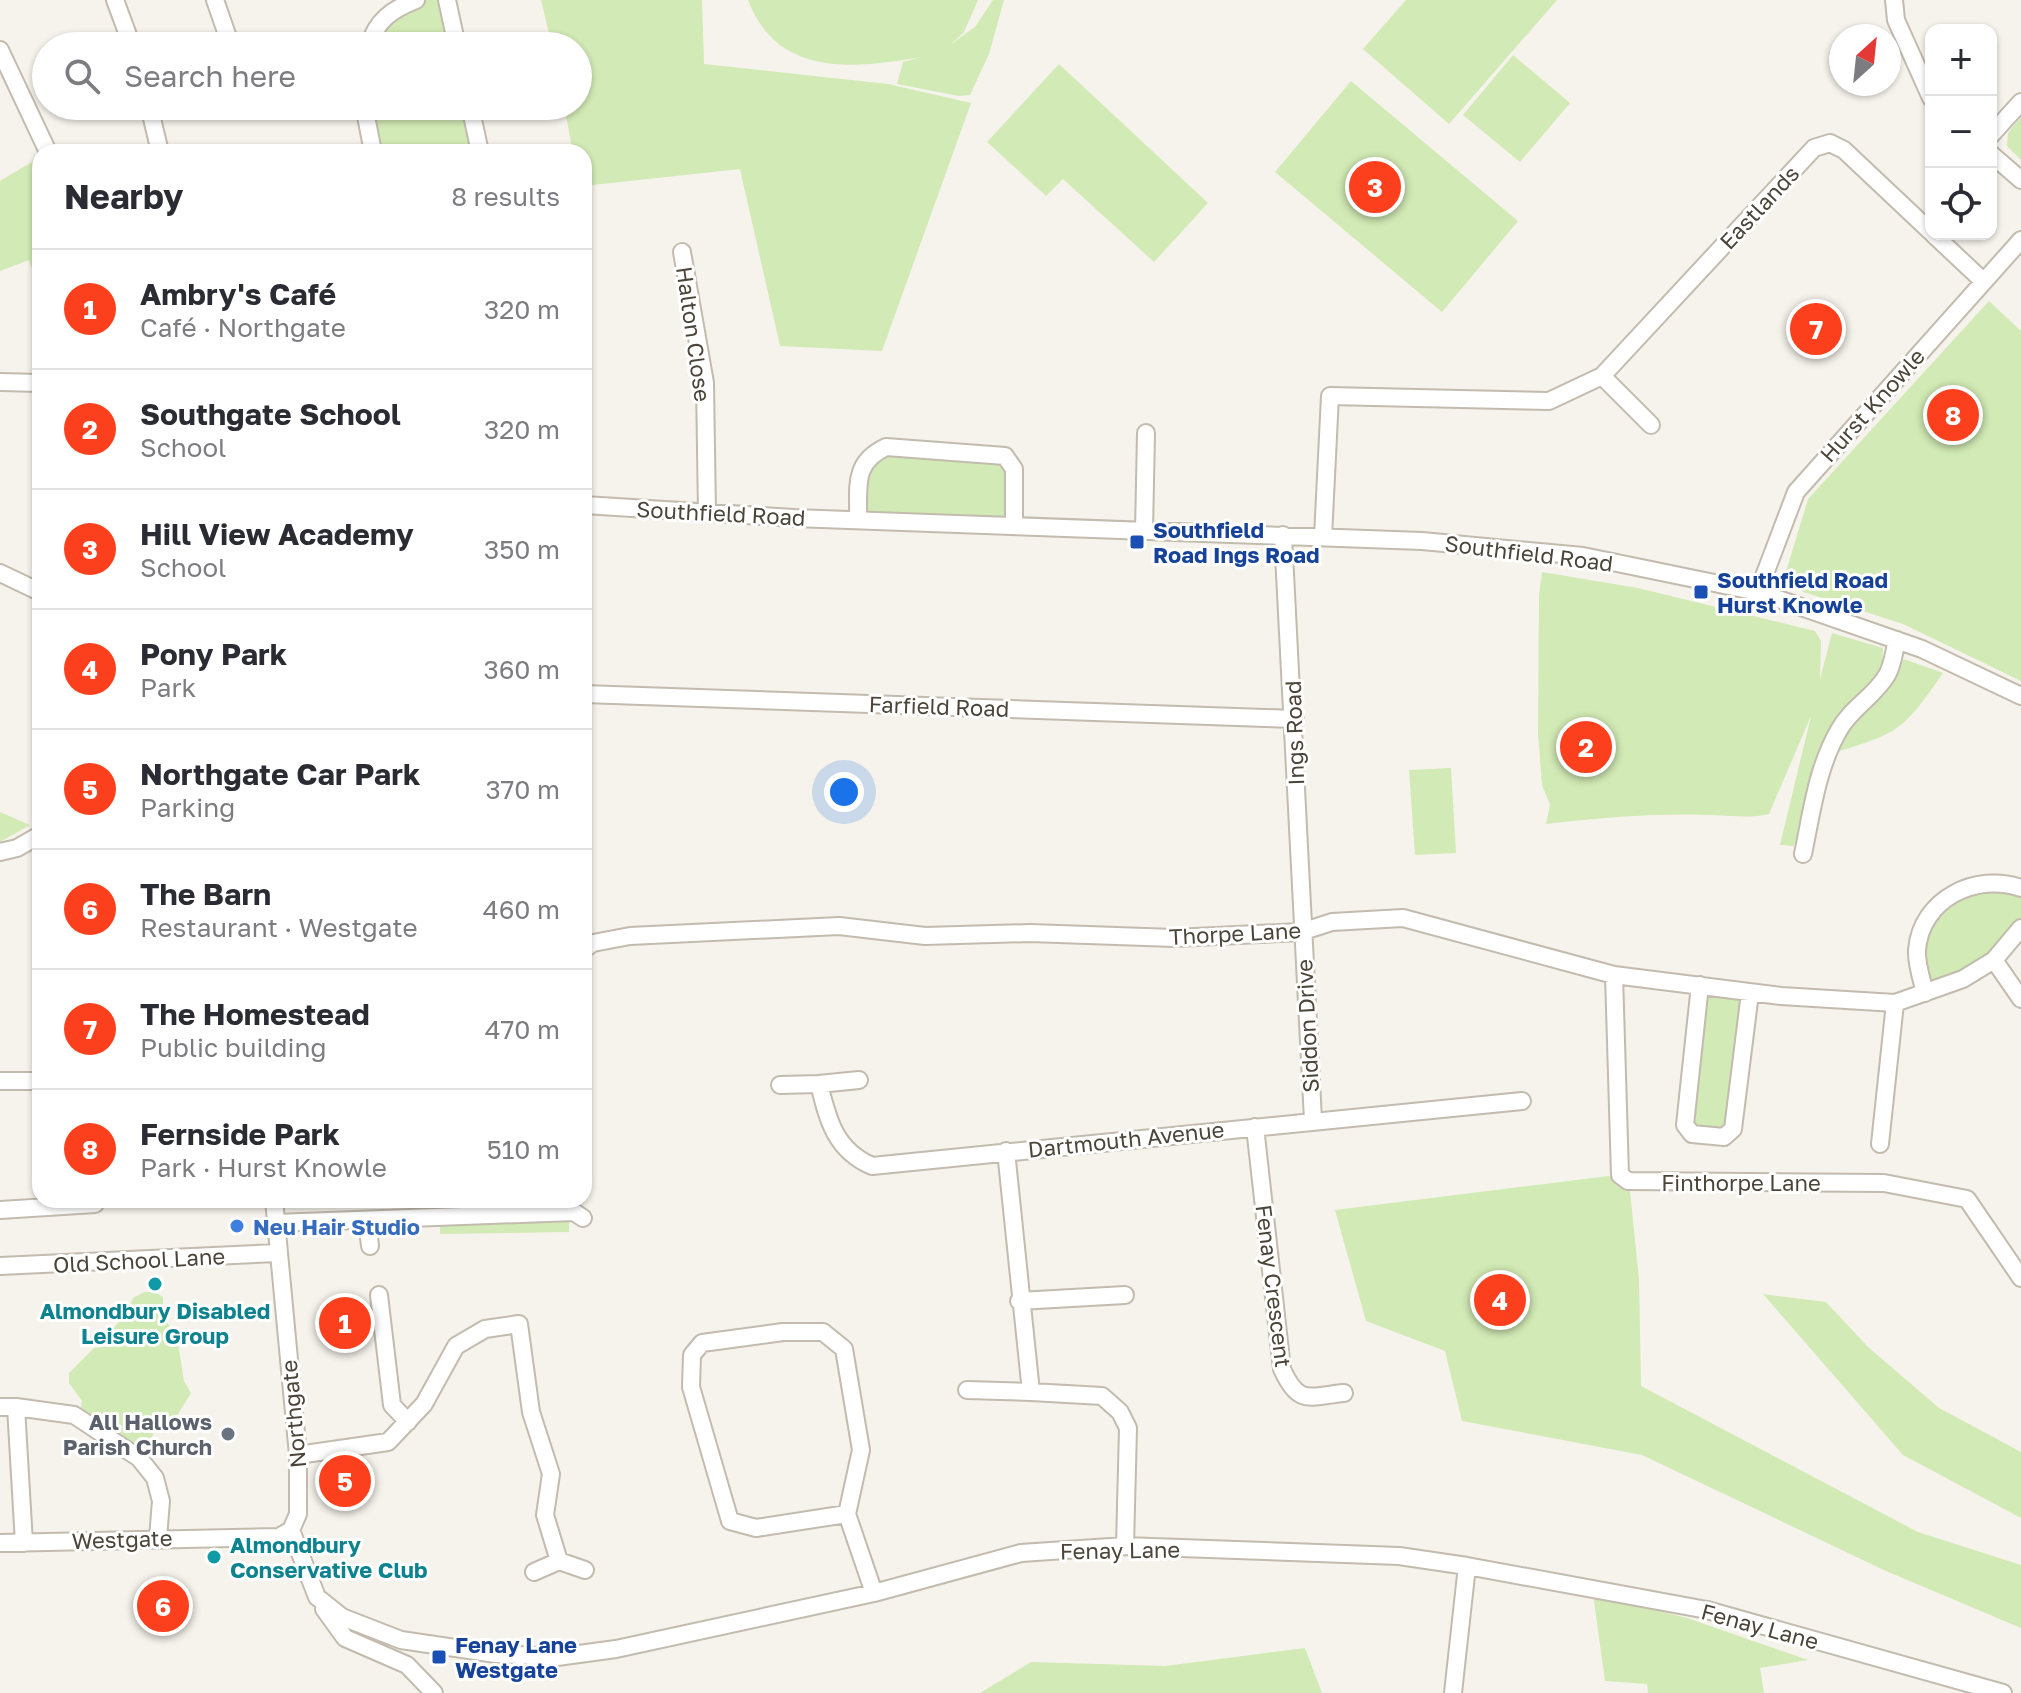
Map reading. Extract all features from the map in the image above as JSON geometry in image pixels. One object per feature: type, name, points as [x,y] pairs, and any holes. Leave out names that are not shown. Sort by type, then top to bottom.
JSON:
[{"type":"street","points":[[115,0],[127,32]]},
{"type":"street","points":[[215,0],[226,32]]},
{"type":"street","points":[[373,32],[393,9],[416,0]]},
{"type":"street","points":[[447,0],[454,32]]},
{"type":"street","points":[[1894,0],[1896,20],[1930,96]]},
{"type":"street","points":[[0,50],[6,80],[43,144]]},
{"type":"street","points":[[1997,128],[2021,102]]},
{"type":"street","points":[[152,120],[158,144]]},
{"type":"street","points":[[367,120],[371,144]]},
{"type":"street","points":[[473,120],[478,144]]},
{"type":"street","name":"Eastlands","points":[[1323,537],[1330,396],[1549,401],[1602,376],[1814,148],[1830,143],[1844,150],[1925,226]]},
{"type":"street","points":[[1997,159],[2021,180]]},
{"type":"street","name":"Eastlands","points":[[1939,240],[1983,281]]},
{"type":"street","name":"Hurst Knowle","points":[[1758,592],[1796,492],[2021,240]]},
{"type":"street","name":"Halton Close","points":[[682,252],[705,383],[707,513]]},
{"type":"street","points":[[1602,376],[1651,425]]},
{"type":"street","points":[[0,382],[32,383]]},
{"type":"street","points":[[1144,531],[1146,433]]},
{"type":"street","points":[[858,519],[860,470],[870,455],[886,447],[1005,456],[1014,469],[1014,526]]},
{"type":"street","name":"Southfield Road","points":[[592,506],[707,513],[1422,541],[1583,556],[1758,592],[1897,640],[2021,696]]},
{"type":"street","name":"Ings Road","points":[[1283,535],[1295,719],[1301,932]]},
{"type":"street","points":[[0,573],[32,588]]},
{"type":"street","points":[[1803,854],[1818,778],[1827,754],[1855,708],[1874,693],[1889,673],[1897,640]]},
{"type":"street","name":"Farfield Road","points":[[592,694],[1295,719]]},
{"type":"street","points":[[0,852],[17,848],[32,840]]},
{"type":"street","points":[[1925,993],[1916,953],[1919,935],[1940,902],[1957,890],[1977,884],[1995,883],[2021,888]]},
{"type":"street","name":"Thorpe Lane","points":[[592,944],[630,936],[839,926],[925,936],[1030,933],[1174,938],[1301,932],[1332,922],[1403,918],[1614,975],[1750,993],[1895,1003],[1963,979],[1994,960],[2021,928]]},
{"type":"street","name":"Siddon Drive","points":[[1301,932],[1313,1120]]},
{"type":"street","points":[[1994,960],[2021,999]]},
{"type":"street","name":"Finthorpe Lane","points":[[1614,975],[1620,1175],[1628,1181],[1884,1183],[1967,1199],[2021,1278]]},
{"type":"street","points":[[1700,985],[1685,1125],[1692,1134],[1724,1137],[1733,1129],[1750,993]]},
{"type":"street","points":[[1880,1144],[1895,1003]]},
{"type":"street","points":[[780,1085],[859,1080]]},
{"type":"street","points":[[0,1081],[32,1081]]},
{"type":"street","name":"Dartmouth Avenue","points":[[819,1084],[835,1137],[856,1159],[872,1166],[1522,1101]]},
{"type":"street","name":"Fenay Crescent","points":[[1255,1127],[1282,1369],[1296,1393],[1305,1397],[1344,1393]]},
{"type":"street","points":[[1006,1151],[1019,1301],[1031,1392]]},
{"type":"street","points":[[0,1210],[32,1208]]},
{"type":"street","name":"Northgate","points":[[274,1208],[298,1455],[298,1514],[291,1530]]},
{"type":"street","points":[[275,1223],[574,1212],[583,1218]]},
{"type":"street","points":[[367,1220],[370,1246]]},
{"type":"street","name":"Old School Lane","points":[[0,1266],[277,1253]]},
{"type":"street","points":[[379,1295],[392,1405],[408,1422]]},
{"type":"street","points":[[1019,1301],[1125,1295]]},
{"type":"street","points":[[298,1455],[388,1442],[424,1404],[456,1346],[485,1329],[519,1324],[531,1412],[551,1474],[545,1515],[559,1561]]},
{"type":"street","points":[[847,1514],[756,1528],[730,1521],[691,1387],[692,1355],[702,1343],[783,1332],[823,1332],[844,1349],[861,1450],[847,1514],[874,1593]]},
{"type":"street","points":[[967,1390],[1102,1396],[1120,1412],[1128,1428],[1125,1546]]},
{"type":"street","points":[[24,1543],[8,1407],[74,1415],[139,1458],[155,1478],[161,1501],[158,1538]]},
{"type":"street","points":[[291,1530],[317,1597],[345,1638],[407,1665],[434,1693]]},
{"type":"street","name":"Westgate","points":[[0,1543],[279,1537],[291,1530]]},
{"type":"street","name":"Fenay Lane","points":[[317,1597],[342,1617],[401,1640],[484,1653],[557,1657],[631,1646],[874,1593],[1021,1553],[1125,1546],[1399,1556],[1707,1610],[2003,1693]]},
{"type":"street","points":[[534,1572],[559,1561],[585,1570]]},
{"type":"street","points":[[1453,1693],[1467,1566]]},
{"type":"green space","points":[[416,0],[447,0],[454,32],[373,32]]},
{"type":"green space","points":[[541,0],[702,0],[704,64],[888,84],[971,103],[882,351],[780,346],[740,169],[592,185],[592,144],[571,144],[567,120],[592,120],[592,32],[549,32]]},
{"type":"green space","points":[[748,0],[978,0],[964,32],[950,45],[975,27],[993,0],[1004,0],[989,54],[970,95],[959,96],[897,84],[903,62],[921,57],[844,65],[798,55],[778,43],[761,25]]},
{"type":"green space","points":[[1406,0],[1557,0],[1449,124],[1363,49]]},
{"type":"green space","points":[[1513,55],[1570,103],[1520,162],[1463,115]]},
{"type":"green space","points":[[1059,64],[1208,203],[1154,262],[1063,179],[1046,196],[987,142]]},
{"type":"green space","points":[[1351,81],[1518,221],[1442,312],[1275,172]]},
{"type":"green space","points":[[2021,117],[2021,160],[2007,146],[2008,133]]},
{"type":"green space","points":[[367,120],[473,120],[478,144],[371,144]]},
{"type":"green space","points":[[32,162],[32,269],[29,260],[0,271],[0,181]]},
{"type":"green space","points":[[1989,301],[2021,331],[2021,681],[1903,624],[1782,585],[1808,499]]},
{"type":"green space","points":[[870,455],[1005,456],[1014,526],[854,518]]},
{"type":"green space","points":[[1542,572],[1638,588],[1815,631],[1821,641],[1820,679],[1832,633],[1883,648],[1882,671],[1822,746],[1794,846],[1780,845],[1811,716],[1769,814],[1746,817],[1647,815],[1546,824],[1550,805],[1542,785],[1538,733],[1539,595]]},
{"type":"green space","points":[[1904,659],[1943,673],[1908,719],[1898,727],[1872,740],[1833,753],[1859,712],[1878,699]]},
{"type":"green space","points":[[1451,768],[1456,853],[1415,855],[1409,770]]},
{"type":"green space","points":[[0,812],[30,825],[0,842]]},
{"type":"green space","points":[[2021,888],[2021,928],[1994,960],[1925,993],[1919,935],[1957,890]]},
{"type":"green space","points":[[1700,985],[1750,993],[1733,1129],[1692,1134]]},
{"type":"green space","points":[[1609,1176],[1630,1191],[1639,1279],[1641,1386],[1918,1532],[2021,1565],[2021,1628],[1886,1571],[1642,1455],[1462,1421],[1445,1351],[1366,1321],[1335,1210]]},
{"type":"green space","points":[[569,1217],[569,1232],[440,1234],[440,1220]]},
{"type":"green space","points":[[144,1292],[155,1292],[163,1297],[163,1316],[177,1337],[184,1381],[191,1393],[173,1422],[156,1425],[149,1447],[132,1451],[80,1412],[82,1401],[69,1383],[69,1373],[94,1348],[111,1346],[110,1331],[128,1313],[133,1298]]},
{"type":"green space","points":[[1763,1294],[1826,1302],[1868,1347],[1939,1408],[2021,1452],[2021,1518],[1903,1455]]},
{"type":"green space","points":[[1593,1594],[1687,1618],[1808,1660],[1760,1668],[1764,1693],[1648,1693],[1647,1684],[1605,1681]]},
{"type":"green space","points":[[1305,1648],[1322,1693],[980,1693],[1031,1662],[1165,1666]]},
{"type":"place","name":"Hill View Academy","points":[[1375,187]]},
{"type":"place","name":"The Homestead","points":[[1816,329]]},
{"type":"place","name":"Fernside Park","points":[[1953,415]]},
{"type":"place","name":"Southfield Road Ings Road","points":[[1137,542]]},
{"type":"place","name":"Southfield Road Hurst Knowle","points":[[1701,592]]},
{"type":"place","name":"Southgate School","points":[[1586,747]]},
{"type":"place","name":"Neu Hair Studio","points":[[237,1226]]},
{"type":"place","name":"Almondbury Disabled Leisure Group","points":[[155,1284]]},
{"type":"place","name":"Pony Park","points":[[1500,1300]]},
{"type":"place","name":"Ambry's Café","points":[[345,1323]]},
{"type":"place","name":"All Hallows Parish Church","points":[[228,1434]]},
{"type":"place","name":"Northgate Car Park","points":[[345,1481]]},
{"type":"place","name":"Almondbury Conservative Club","points":[[214,1557]]},
{"type":"place","name":"The Barn","points":[[163,1606]]},
{"type":"place","name":"Fenay Lane Westgate","points":[[439,1657]]}]
